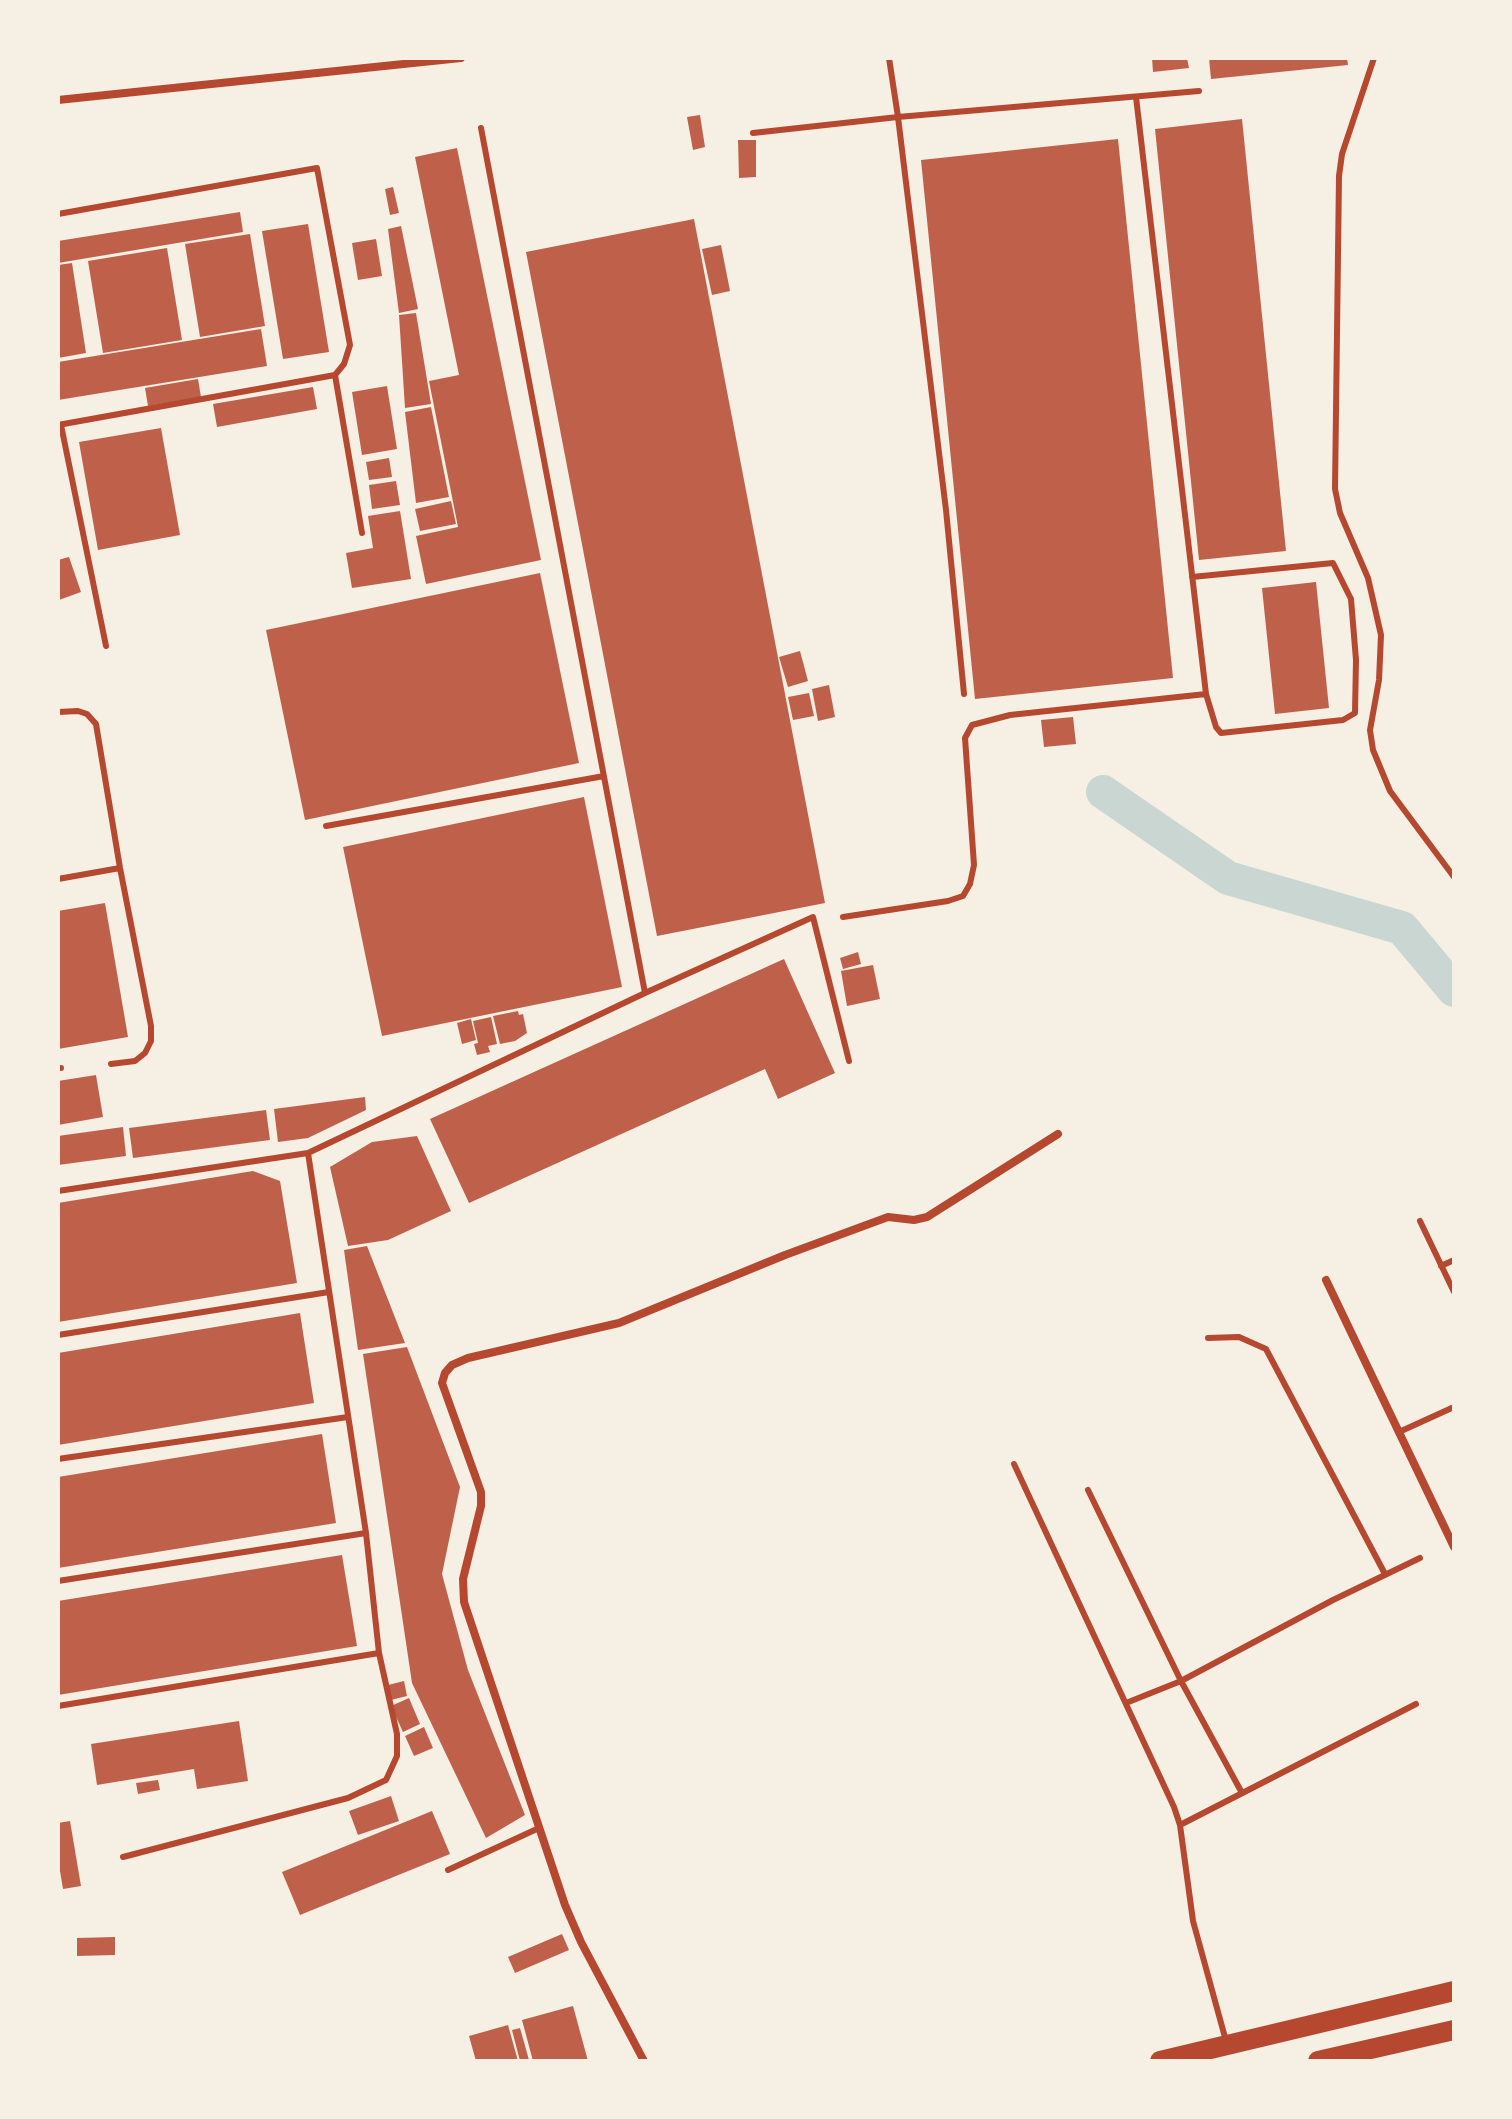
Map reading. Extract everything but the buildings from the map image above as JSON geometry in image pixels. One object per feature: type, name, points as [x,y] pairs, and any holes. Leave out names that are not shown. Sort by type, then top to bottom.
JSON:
[{"type":"highway","points":[[1160,2061],[1454,1991]]},
{"type":"highway","points":[[1318,2061],[1454,2030]]},
{"type":"street","points":[[58,100],[461,58]]},
{"type":"street","points":[[644,2061],[576,1930],[464,1602],[463,1579],[481,1506],[481,1492],[442,1383],[445,1373],[452,1365],[468,1358],[619,1323],[785,1255],[888,1217],[914,1220],[927,1217],[1058,1134]]},
{"type":"street","points":[[1326,1280],[1454,1547]]},
{"type":"street","points":[[1443,1524],[1454,1520]]},
{"type":"lane","points":[[889,58],[946,510],[964,694]]},
{"type":"lane","points":[[1374,58],[1342,154],[1339,176],[1335,489],[1340,513],[1376,603],[1381,635],[1379,680],[1370,730],[1373,750],[1390,791],[1454,877]]},
{"type":"lane","points":[[753,133],[1199,91]]},
{"type":"lane","points":[[1136,97],[1192,577],[1206,694],[1216,727],[1221,733],[1343,720],[1355,713],[1356,660],[1351,599],[1333,563],[1192,577]]},
{"type":"lane","points":[[481,128],[645,993]]},
{"type":"lane","points":[[58,214],[317,168],[350,345],[344,364],[335,375],[59,425],[106,646]]},
{"type":"lane","points":[[335,375],[362,533]]},
{"type":"lane","points":[[843,917],[963,896],[970,884],[974,865],[965,738],[972,725],[1010,715],[1206,694]]},
{"type":"lane","points":[[58,712],[78,711],[87,714],[96,724],[151,1026],[151,1041],[145,1053],[135,1061],[111,1064]]},
{"type":"lane","points":[[326,826],[604,776]]},
{"type":"lane","points":[[58,879],[120,868]]},
{"type":"lane","points":[[58,1191],[308,1153],[813,917],[849,1061]]},
{"type":"lane","points":[[123,1857],[348,1798],[386,1780],[397,1756],[397,1734],[379,1653],[366,1533],[308,1153]]},
{"type":"lane","points":[[1420,1221],[1454,1292]]},
{"type":"lane","points":[[1441,1266],[1454,1260]]},
{"type":"lane","points":[[58,1335],[329,1292]]},
{"type":"lane","points":[[1208,1338],[1239,1337],[1266,1349],[1385,1574]]},
{"type":"lane","points":[[1399,1432],[1454,1407]]},
{"type":"lane","points":[[58,1459],[348,1417]]},
{"type":"lane","points":[[1014,1464],[1180,1825],[1193,1921],[1227,2045]]},
{"type":"lane","points":[[1088,1490],[1181,1681],[1242,1793]]},
{"type":"lane","points":[[58,1581],[366,1533]]},
{"type":"lane","points":[[1126,1703],[1181,1681],[1420,1558]]},
{"type":"lane","points":[[58,1706],[379,1653]]},
{"type":"lane","points":[[1180,1825],[1416,1704]]},
{"type":"lane","points":[[448,1870],[539,1828]]},
{"type":"waterway","points":[[1103,792],[1228,878],[1402,928],[1454,990]]}]
